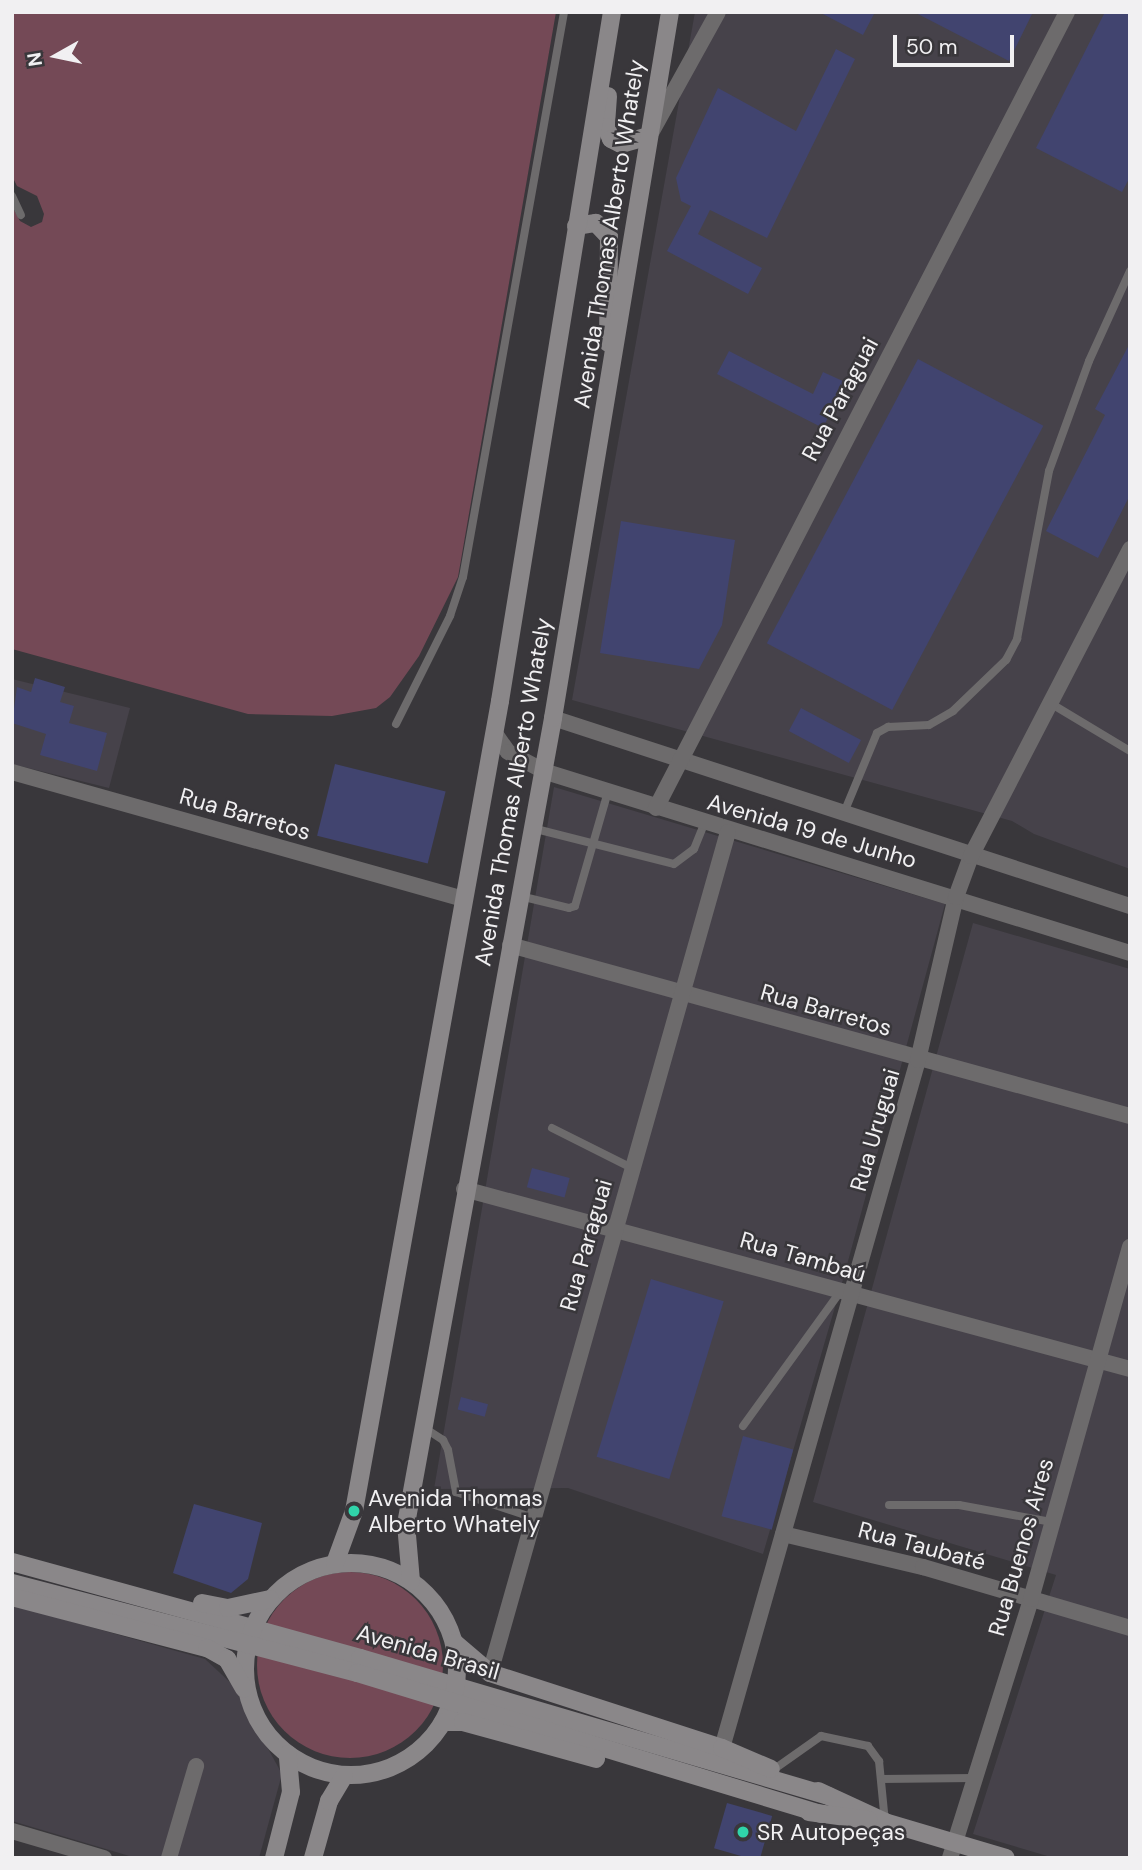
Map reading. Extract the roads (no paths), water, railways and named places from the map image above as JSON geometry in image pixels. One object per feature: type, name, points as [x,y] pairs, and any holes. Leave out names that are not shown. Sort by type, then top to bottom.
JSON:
[{"type":"main road","name":"Avenida Thomas Alberto Whately","points":[[411,1581],[406,1524],[464,1189],[553,718],[670,12]]},
{"type":"main road","name":"Avenida Thomas Alberto Whately","points":[[335,1563],[354,1511],[494,732],[611,18]]},
{"type":"main road","points":[[611,18],[606,127],[611,139],[621,144],[649,136]]},
{"type":"main road","points":[[576,226],[596,223],[604,227],[612,251],[610,381]]},
{"type":"main road","points":[[12,1550],[228,1608],[270,1599]]},
{"type":"main road","name":"Avenida Brasil","points":[[12,1562],[360,1658],[828,1796]]},
{"type":"main road","points":[[12,1597],[207,1648],[234,1668],[251,1705],[266,1732],[288,1754],[314,1769],[344,1776],[373,1773],[401,1763],[425,1746],[443,1723],[454,1695],[455,1643],[438,1609],[411,1581],[362,1562],[335,1563],[289,1582],[270,1599],[255,1623],[246,1650],[245,1678],[251,1705]]},
{"type":"main road","name":"Avenida Brasil","points":[[12,1583],[356,1673],[821,1814]]},
{"type":"main road","name":"Avenida Brasil","points":[[455,1643],[490,1673],[722,1748],[952,1850],[1006,1858]]},
{"type":"main road","name":"Avenida Brasil","points":[[443,1723],[463,1722],[757,1805],[885,1822]]},
{"type":"main road","points":[[274,1858],[291,1792],[288,1754]]},
{"type":"main road","points":[[313,1858],[329,1801],[344,1776]]},
{"type":"street","points":[[649,136],[718,12]]},
{"type":"street","name":"Rua Paraguai","points":[[656,808],[677,761],[1067,12]]},
{"type":"street","name":"Rua Uruguai","points":[[722,1748],[783,1534],[846,1293],[918,1060],[956,897],[971,856],[1130,549]]},
{"type":"street","name":"Avenida 19 de Junho","points":[[553,718],[677,761],[1130,906]]},
{"type":"street","name":"Avenida 19 de Junho","points":[[494,732],[508,752],[543,771],[728,832],[956,897],[1130,953]]},
{"type":"street","name":"Rua Barretos","points":[[12,772],[464,899]]},
{"type":"street","name":"Rua Paraguai","points":[[490,1673],[531,1517],[728,832]]},
{"type":"street","name":"Rua Barretos","points":[[510,945],[918,1060],[1130,1116]]},
{"type":"street","name":"Rua Tambaú","points":[[464,1189],[1130,1369]]},
{"type":"street","name":"Rua Buenos Aires","points":[[952,1850],[1031,1600],[1130,1247]]},
{"type":"street","name":"Rua Taubaté","points":[[783,1534],[923,1567],[1130,1628]]},
{"type":"street","points":[[169,1858],[196,1766]]},
{"type":"street","points":[[12,1831],[104,1858]]},
{"type":"lane","points":[[396,724],[450,616],[463,577],[564,12]]},
{"type":"lane","points":[[12,196],[20,215]]},
{"type":"lane","points":[[843,815],[877,733],[888,727],[929,725],[953,711],[1012,650],[1049,471],[1089,361],[1130,271]]},
{"type":"lane","points":[[1050,703],[1130,751]]},
{"type":"lane","points":[[520,895],[569,908],[575,906],[608,792]]},
{"type":"lane","points":[[532,828],[674,864],[694,849],[704,824]]},
{"type":"lane","points":[[552,1128],[632,1168]]},
{"type":"lane","points":[[743,1426],[846,1293]]},
{"type":"lane","points":[[423,1427],[443,1440],[456,1492],[531,1517]]},
{"type":"lane","points":[[888,1505],[959,1505],[1052,1522]]},
{"type":"lane","points":[[773,1770],[814,1740],[828,1735],[868,1746],[879,1761],[885,1822]]},
{"type":"lane","points":[[881,1779],[974,1778]]},
{"type":"place","name":"Avenida Thomas Alberto Whately","points":[[354,1511]]},
{"type":"place","name":"SR Autopeças","points":[[743,1832]]}]
